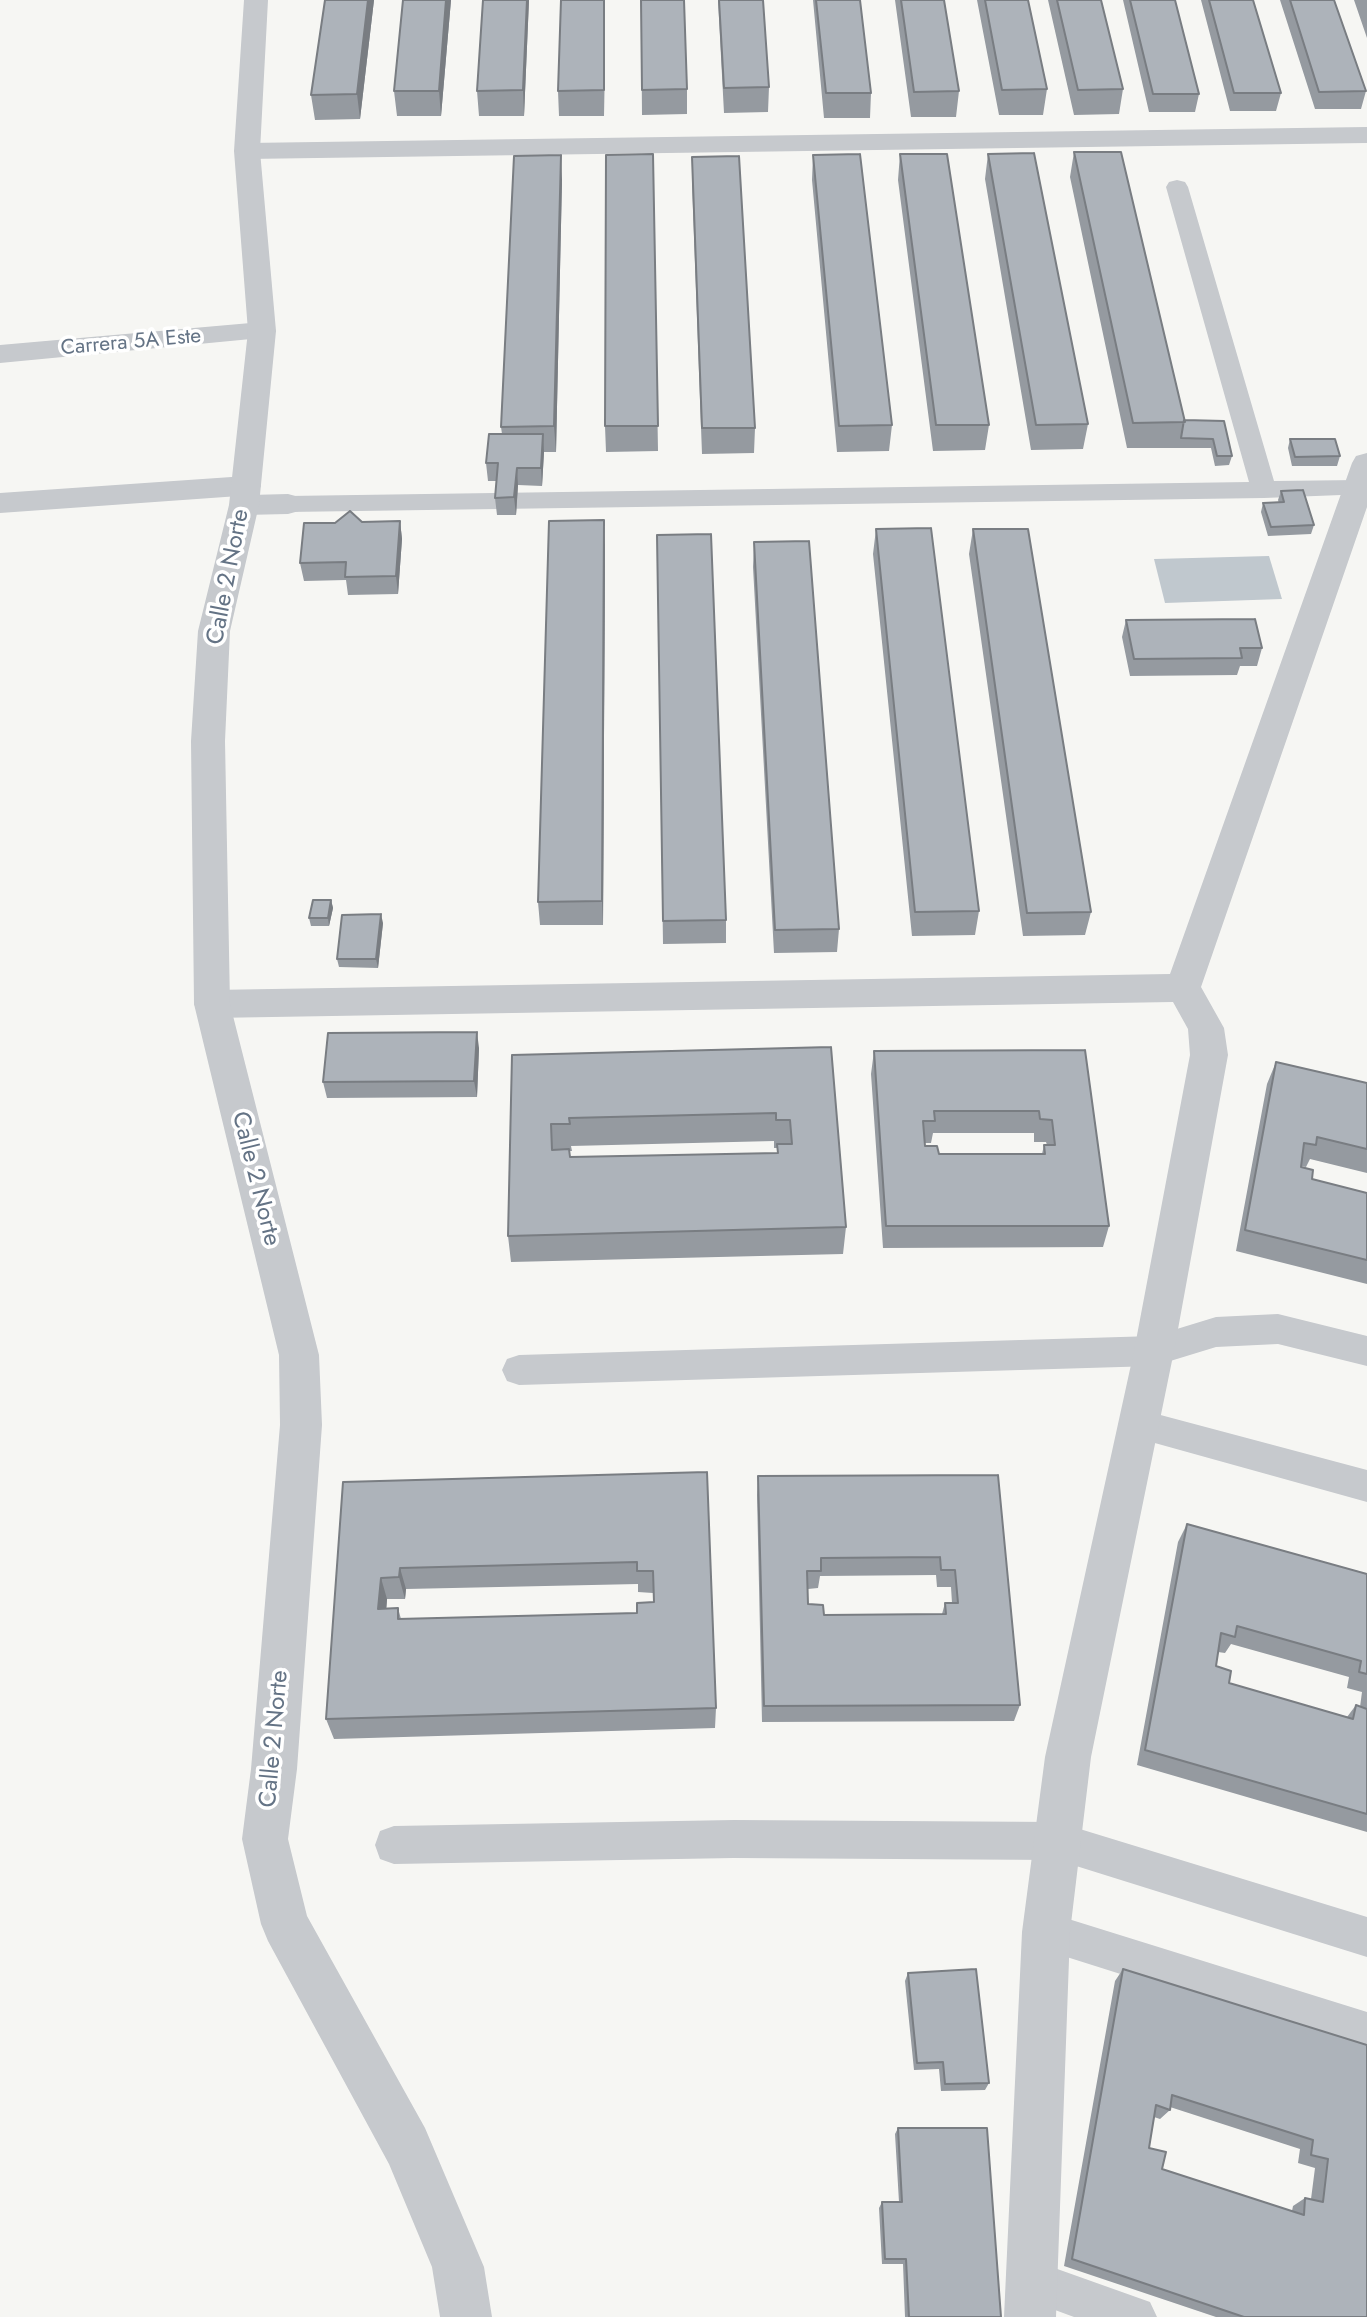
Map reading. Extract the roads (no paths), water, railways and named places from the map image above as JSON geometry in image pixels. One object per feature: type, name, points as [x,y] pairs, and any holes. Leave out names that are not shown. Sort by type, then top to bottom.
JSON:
[{"type":"street","name":"Calle 2 Norte","points":[[256,0],[247,151],[262,331],[245,495],[214,631],[208,741],[212,1004],[299,1355],[301,1425],[274,1769],[265,1839],[285,1924],[407,2146],[458,2267],[466,2317]]},
{"type":"street","points":[[247,151],[1367,135]]},
{"type":"street","name":"Carrera 5A Este","points":[[0,354],[262,331]]},
{"type":"street","points":[[1031,2299],[1046,1932],[1068,1757],[1154,1351],[1209,1055],[1206,1028],[1183,988],[1363,475]]},
{"type":"street","points":[[0,503],[245,495],[288,504]]},
{"type":"street","points":[[212,1004],[1183,988]]},
{"type":"lane","points":[[1177,187],[1265,490]]},
{"type":"lane","points":[[288,504],[1265,490],[1363,475]]},
{"type":"lane","points":[[519,1370],[1154,1351],[1216,1332],[1278,1329],[1367,1352]]},
{"type":"lane","points":[[1138,1424],[1367,1486]]},
{"type":"lane","points":[[394,1845],[734,1839],[1057,1841],[1367,1937]]},
{"type":"lane","points":[[1046,1932],[1367,2032]]},
{"type":"lane","points":[[1031,2299],[1135,2317]]}]
